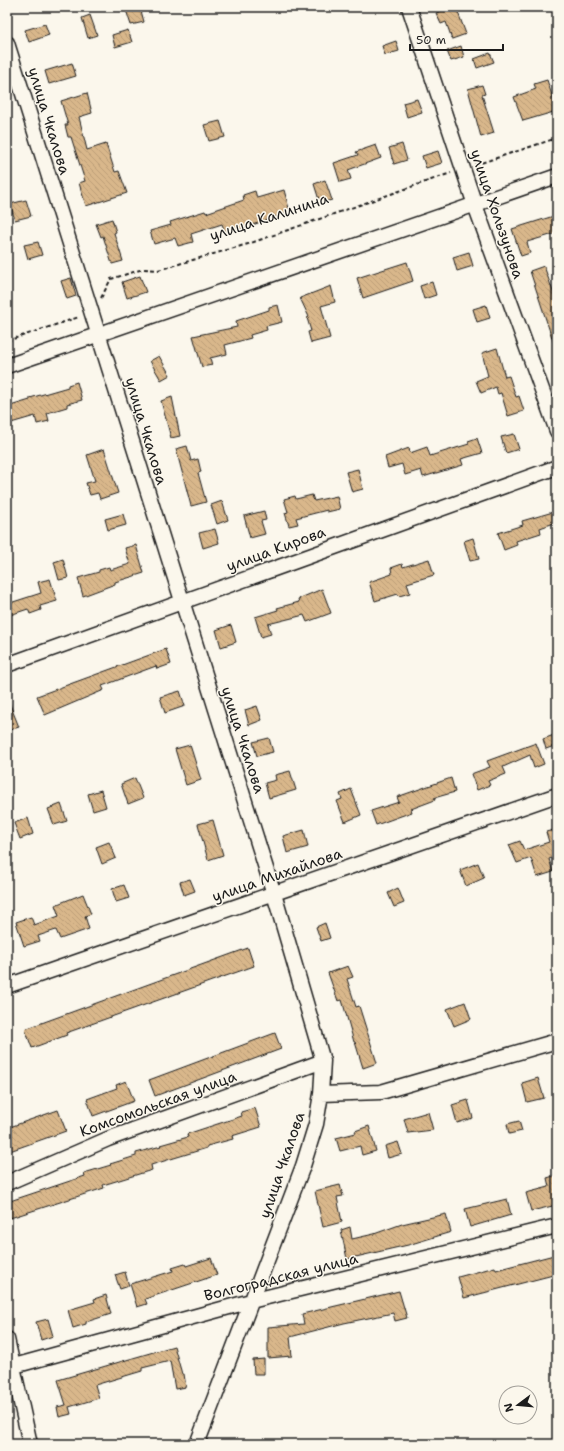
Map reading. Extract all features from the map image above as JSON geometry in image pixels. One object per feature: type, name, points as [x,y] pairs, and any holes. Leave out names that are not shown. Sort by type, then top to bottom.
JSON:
[{"type":"street","name":"улица Хользунова","points":[[409,7],[475,205],[557,431]]},
{"type":"street","name":"улица Чкалова","points":[[7,43],[274,894],[323,1062],[321,1094],[316,1124],[304,1166],[251,1301],[198,1444]]},
{"type":"street","points":[[7,366],[557,176]]},
{"type":"street","name":"улица Кирова","points":[[7,665],[181,601],[557,467]]},
{"type":"street","name":"улица Михайлова","points":[[7,986],[557,795]]},
{"type":"street","points":[[321,1094],[381,1092],[557,1041]]},
{"type":"street","name":"Комсомольская улица","points":[[7,1182],[108,1139],[323,1062]]},
{"type":"street","name":"Волгоградская улица","points":[[14,1366],[251,1301],[557,1226]]},
{"type":"street","points":[[7,1339],[30,1444]]},
{"type":"path","name":"улица Калинина","points":[[92,312],[111,279],[143,269],[158,270],[248,244],[557,138]]},
{"type":"path","points":[[7,341],[92,312]]},
{"type":"building","points":[[125,7],[140,7],[144,22],[131,25]]},
{"type":"building","points":[[450,7],[456,7],[466,34],[452,39],[446,22],[441,24],[436,13]]},
{"type":"building","points":[[90,15],[97,35],[88,38],[82,18]]},
{"type":"building","points":[[45,24],[49,35],[29,42],[25,30]]},
{"type":"building","points":[[128,30],[132,42],[115,47],[112,35]]},
{"type":"building","points":[[396,41],[399,51],[385,55],[382,46]]},
{"type":"building","points":[[461,46],[464,57],[451,61],[447,51]]},
{"type":"building","points":[[490,53],[494,62],[477,68],[474,59]]},
{"type":"building","points":[[72,63],[76,76],[49,84],[45,71]]},
{"type":"building","points":[[547,80],[557,111],[523,121],[514,97],[536,89],[534,84]]},
{"type":"building","points":[[482,85],[485,94],[482,95],[494,133],[481,137],[468,89]]},
{"type":"building","points":[[87,93],[92,113],[79,117],[87,150],[106,144],[115,172],[119,171],[127,193],[86,206],[79,183],[85,181],[71,137],[68,137],[65,125],[68,125],[61,101]]},
{"type":"building","points":[[417,99],[422,112],[407,117],[403,103]]},
{"type":"building","points":[[220,121],[225,137],[209,141],[204,125]]},
{"type":"building","points":[[402,144],[407,160],[394,164],[389,148]]},
{"type":"building","points":[[376,145],[381,158],[348,170],[351,179],[340,182],[334,163],[358,155],[356,152]]},
{"type":"building","points":[[438,151],[442,163],[426,168],[422,156]]},
{"type":"building","points":[[325,180],[332,200],[320,203],[314,184]]},
{"type":"building","points":[[284,190],[290,212],[226,234],[222,224],[191,234],[193,242],[178,246],[175,238],[154,244],[150,231],[171,225],[170,222],[205,211],[206,213],[244,200],[243,195],[255,191],[257,198]]},
{"type":"building","points":[[26,200],[31,216],[15,220],[10,204]]},
{"type":"building","points":[[557,215],[557,233],[527,242],[530,253],[521,256],[512,229]]},
{"type":"building","points":[[112,219],[116,232],[114,233],[123,261],[112,264],[103,236],[101,237],[96,224]]},
{"type":"building","points":[[38,242],[42,255],[28,259],[24,245]]},
{"type":"building","points":[[469,252],[473,266],[457,271],[453,257]]},
{"type":"building","points":[[407,262],[413,281],[363,298],[357,278]]},
{"type":"building","points":[[544,266],[557,303],[557,346],[555,347],[530,271]]},
{"type":"building","points":[[140,276],[146,292],[127,298],[122,282]]},
{"type":"building","points":[[71,278],[76,296],[67,299],[61,281]]},
{"type":"building","points":[[432,282],[436,295],[424,299],[420,286]]},
{"type":"building","points":[[331,286],[335,302],[321,306],[330,338],[311,343],[308,332],[311,331],[307,318],[309,317],[300,298]]},
{"type":"building","points":[[278,305],[282,322],[266,326],[267,330],[250,335],[251,338],[225,345],[227,354],[210,358],[212,365],[202,367],[193,336],[237,327],[236,321],[269,310],[269,307]]},
{"type":"building","points":[[486,305],[490,318],[477,322],[473,309]]},
{"type":"building","points":[[497,348],[505,377],[509,376],[516,397],[519,396],[524,411],[508,416],[501,393],[498,394],[496,387],[481,393],[476,381],[488,376],[482,353]]},
{"type":"building","points":[[159,356],[170,375],[161,380],[150,361]]},
{"type":"building","points":[[77,382],[82,400],[67,404],[67,407],[47,413],[49,421],[37,424],[35,416],[11,423],[7,407],[30,400],[30,398],[68,387],[68,385]]},
{"type":"building","points":[[172,397],[180,436],[171,438],[161,401]]},
{"type":"building","points":[[514,434],[519,449],[506,453],[501,437]]},
{"type":"building","points":[[477,438],[482,453],[461,459],[463,465],[423,477],[421,470],[405,475],[402,464],[388,468],[385,457],[409,448],[410,453],[427,447],[430,456],[469,444],[468,441]]},
{"type":"building","points":[[187,446],[191,461],[198,459],[201,472],[198,473],[206,502],[191,506],[176,449]]},
{"type":"building","points":[[104,449],[118,493],[100,499],[98,493],[90,495],[86,483],[95,481],[87,455]]},
{"type":"building","points":[[358,469],[363,489],[352,492],[346,472]]},
{"type":"building","points":[[312,495],[314,501],[337,496],[340,509],[327,512],[327,510],[296,518],[298,524],[289,526],[285,513],[288,512],[284,499],[295,496],[296,499]]},
{"type":"building","points":[[222,501],[228,520],[217,524],[211,505]]},
{"type":"building","points":[[264,511],[266,520],[261,521],[265,534],[250,538],[244,516]]},
{"type":"building","points":[[553,512],[557,522],[540,528],[541,533],[516,541],[517,545],[504,550],[498,533],[523,525],[522,521]]},
{"type":"building","points":[[123,514],[126,525],[108,530],[105,519]]},
{"type":"building","points":[[215,529],[219,543],[203,548],[199,533]]},
{"type":"building","points":[[473,538],[479,559],[470,561],[464,541]]},
{"type":"building","points":[[136,545],[144,573],[115,582],[115,584],[83,596],[78,578],[99,572],[99,570],[109,567],[110,570],[130,564],[125,548]]},
{"type":"building","points":[[63,559],[68,578],[59,580],[54,562]]},
{"type":"building","points":[[429,559],[434,575],[407,583],[410,593],[399,596],[398,594],[375,601],[369,582],[392,574],[391,568],[402,564],[403,567]]},
{"type":"building","points":[[50,579],[57,601],[40,606],[41,610],[30,614],[28,609],[7,616],[7,604],[41,593],[38,582]]},
{"type":"building","points":[[322,589],[331,613],[307,622],[304,615],[268,624],[271,634],[261,637],[255,617],[278,610],[277,608],[299,602],[298,599]]},
{"type":"building","points":[[231,625],[236,642],[221,647],[216,630]]},
{"type":"building","points":[[166,649],[171,664],[157,669],[156,666],[102,686],[104,690],[45,715],[37,696]]},
{"type":"building","points":[[180,691],[185,706],[165,713],[160,697]]},
{"type":"building","points":[[7,697],[19,727],[7,731]]},
{"type":"building","points":[[257,706],[262,720],[249,725],[245,710]]},
{"type":"building","points":[[554,735],[557,745],[546,749],[543,739]]},
{"type":"building","points":[[269,738],[273,752],[257,756],[253,742]]},
{"type":"building","points":[[536,743],[544,764],[534,768],[530,755],[503,767],[506,774],[488,781],[490,785],[477,790],[471,774],[490,767],[487,761]]},
{"type":"building","points":[[190,745],[201,780],[186,785],[175,749]]},
{"type":"building","points":[[290,771],[296,790],[269,798],[265,783],[276,780],[275,775]]},
{"type":"building","points":[[135,778],[143,798],[128,804],[121,784]]},
{"type":"building","points":[[451,778],[455,792],[434,798],[435,800],[411,809],[412,812],[376,825],[371,811],[399,802],[397,797]]},
{"type":"building","points":[[351,789],[361,815],[345,822],[337,801],[342,799],[340,794]]},
{"type":"building","points":[[101,790],[106,807],[93,811],[88,794]]},
{"type":"building","points":[[61,804],[67,821],[54,825],[48,809]]},
{"type":"building","points":[[28,818],[33,834],[20,839],[14,823]]},
{"type":"building","points":[[213,820],[223,855],[208,860],[198,824]]},
{"type":"building","points":[[557,829],[557,859],[554,859],[554,857],[549,859],[553,872],[537,877],[531,858],[517,863],[509,845],[520,841],[524,850],[549,842],[546,832]]},
{"type":"building","points":[[304,830],[308,847],[287,853],[283,836]]},
{"type":"building","points":[[109,842],[116,858],[102,864],[96,847]]},
{"type":"building","points":[[478,863],[484,878],[466,886],[460,870]]},
{"type":"building","points":[[190,879],[195,891],[184,895],[180,882]]},
{"type":"building","points":[[124,885],[129,898],[116,902],[112,889]]},
{"type":"building","points":[[398,888],[404,903],[394,907],[388,893]]},
{"type":"building","points":[[83,894],[91,914],[85,916],[89,929],[60,939],[56,930],[38,936],[40,941],[24,946],[16,922],[31,917],[34,925],[59,916],[55,905]]},
{"type":"building","points":[[325,923],[330,938],[321,941],[316,927]]},
{"type":"building","points":[[248,948],[254,966],[66,1033],[67,1035],[32,1048],[25,1029]]},
{"type":"building","points":[[348,966],[353,977],[347,979],[356,1007],[359,1006],[377,1063],[363,1068],[342,1000],[338,1001],[328,973]]},
{"type":"building","points":[[465,1002],[471,1019],[454,1026],[447,1009]]},
{"type":"building","points":[[275,1033],[281,1049],[155,1096],[149,1080]]},
{"type":"building","points":[[538,1078],[544,1098],[527,1102],[522,1083]]},
{"type":"building","points":[[126,1081],[134,1101],[93,1116],[87,1099],[117,1088],[116,1085]]},
{"type":"building","points":[[468,1100],[473,1118],[457,1123],[452,1105]]},
{"type":"building","points":[[255,1108],[261,1127],[232,1136],[233,1139],[207,1146],[207,1148],[151,1165],[152,1170],[103,1185],[104,1188],[7,1219],[7,1202],[85,1176],[84,1173],[136,1156],[136,1153],[188,1137],[187,1134],[242,1116],[241,1112]]},
{"type":"building","points":[[58,1110],[66,1131],[7,1152],[7,1128]]},
{"type":"building","points":[[428,1112],[433,1130],[408,1133],[404,1119]]},
{"type":"building","points":[[519,1121],[522,1131],[509,1134],[507,1124]]},
{"type":"building","points":[[369,1126],[376,1151],[362,1155],[360,1146],[340,1151],[336,1138],[356,1133],[355,1131]]},
{"type":"building","points":[[398,1142],[402,1154],[388,1158],[385,1146]]},
{"type":"building","points":[[557,1175],[557,1205],[531,1211],[526,1193],[549,1187],[547,1178]]},
{"type":"building","points":[[340,1185],[343,1196],[337,1197],[342,1222],[323,1227],[315,1191]]},
{"type":"building","points":[[507,1199],[511,1215],[470,1227],[465,1209]]},
{"type":"building","points":[[446,1214],[451,1232],[408,1245],[347,1259],[341,1230],[350,1227],[352,1239],[374,1234],[402,1224]]},
{"type":"building","points":[[554,1255],[557,1274],[464,1298],[458,1277],[495,1267],[496,1270]]},
{"type":"building","points":[[211,1258],[217,1275],[145,1299],[147,1304],[137,1307],[130,1284],[173,1271],[172,1268],[185,1264],[186,1266]]},
{"type":"building","points":[[125,1272],[129,1286],[120,1289],[115,1275]]},
{"type":"building","points":[[399,1291],[407,1318],[395,1321],[393,1313],[344,1323],[290,1337],[292,1356],[268,1358],[268,1327],[304,1324],[302,1314]]},
{"type":"building","points":[[106,1295],[111,1314],[73,1328],[68,1310],[95,1302],[94,1299]]},
{"type":"building","points":[[48,1319],[53,1336],[41,1340],[36,1322]]},
{"type":"building","points":[[174,1346],[182,1374],[184,1374],[186,1387],[175,1389],[170,1361],[142,1368],[142,1371],[95,1385],[99,1398],[69,1407],[71,1414],[59,1417],[57,1407],[66,1405],[58,1380]]},
{"type":"building","points":[[264,1359],[264,1374],[254,1374],[253,1360]]}]
